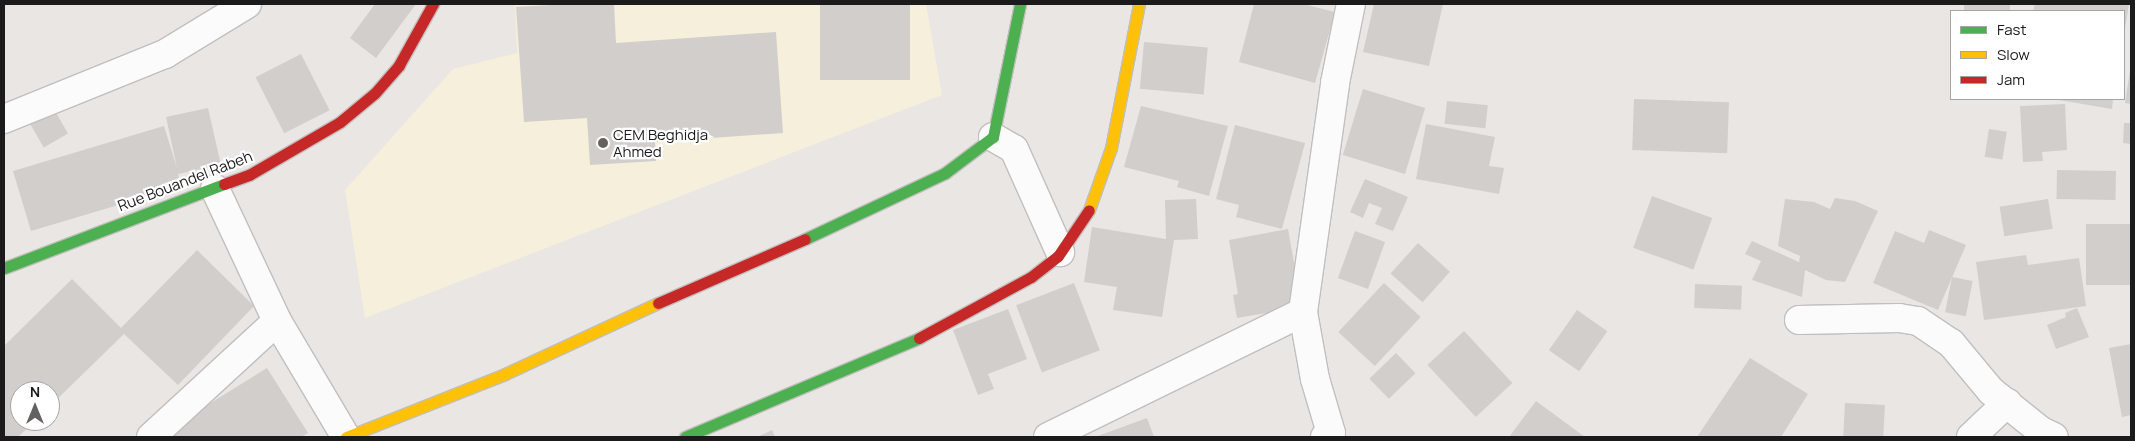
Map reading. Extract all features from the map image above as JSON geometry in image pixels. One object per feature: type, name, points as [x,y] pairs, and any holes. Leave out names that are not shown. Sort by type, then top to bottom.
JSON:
[{"type":"street","points":[[4,119],[165,54],[247,4]]},
{"type":"street","name":"Rue Bouandel Rabeh","points":[[4,268],[74,239],[249,175],[340,122],[375,93],[399,66],[433,4]]},
{"type":"street","points":[[214,189],[278,321],[346,437],[505,374],[702,283],[870,210],[945,172],[993,137],[1020,4]]},
{"type":"street","points":[[685,437],[916,340],[1031,277],[1060,252],[1076,234],[1090,207],[1111,148],[1139,4]]},
{"type":"street","points":[[1331,436],[1315,379],[1303,312],[1334,83],[1351,4]]},
{"type":"street","points":[[993,137],[1014,149],[1060,252]]},
{"type":"street","points":[[1048,437],[1303,312]]},
{"type":"street","points":[[1799,320],[1899,318],[1918,321],[1951,343],[1991,391],[2041,432],[2054,437]]},
{"type":"street","points":[[151,437],[278,321]]},
{"type":"street","points":[[1971,437],[2007,403]]},
{"type":"shaded area","name":"CEM Beghidja Ahmed","points":[[515,4],[926,4],[942,95],[365,318],[345,190],[453,69],[517,53]]},
{"type":"building","points":[[375,4],[416,4],[376,58],[350,38]]},
{"type":"building","points":[[614,4],[616,43],[776,32],[783,133],[655,142],[656,161],[590,165],[587,118],[524,122],[516,7]]},
{"type":"building","points":[[820,4],[910,4],[910,80],[820,80]]},
{"type":"building","points":[[1254,4],[1303,4],[1335,12],[1315,83],[1239,62]]},
{"type":"building","points":[[1374,4],[1443,4],[1429,66],[1363,52]]},
{"type":"building","points":[[1964,4],[2010,4],[2010,10],[1964,10]]},
{"type":"building","points":[[2035,4],[2129,4],[2125,28],[2125,10],[2033,10]]},
{"type":"building","points":[[1144,42],[1208,48],[1204,94],[1140,89]]},
{"type":"building","points":[[301,54],[330,110],[284,133],[256,77]]},
{"type":"building","points":[[2131,71],[2131,104],[2125,103]]},
{"type":"building","points":[[1363,89],[1425,108],[1405,174],[1343,155]]},
{"type":"building","points":[[1634,99],[1729,102],[1727,153],[1632,150]]},
{"type":"building","points":[[2059,100],[2113,100],[2112,109]]},
{"type":"building","points":[[1447,101],[1488,105],[1485,128],[1445,124]]},
{"type":"building","points":[[51,104],[68,133],[44,147],[27,118]]},
{"type":"building","points":[[2065,104],[2067,150],[2042,152],[2043,161],[2023,162],[2020,106]]},
{"type":"building","points":[[1141,106],[1228,126],[1209,196],[1177,187],[1179,181],[1124,167]]},
{"type":"building","points":[[208,108],[221,165],[178,174],[182,186],[31,231],[13,171],[164,126],[177,168],[166,117]]},
{"type":"building","points":[[2124,123],[2131,123],[2131,144],[2123,143]]},
{"type":"building","points":[[1426,124],[1495,137],[1489,166],[1504,168],[1499,194],[1416,179]]},
{"type":"building","points":[[1235,125],[1305,143],[1282,229],[1236,217],[1239,205],[1216,199]]},
{"type":"building","points":[[1989,129],[2007,132],[2002,159],[1985,157]]},
{"type":"building","points":[[2057,170],[2116,171],[2115,200],[2056,199]]},
{"type":"building","points":[[1365,179],[1408,197],[1393,231],[1375,224],[1382,208],[1369,203],[1363,218],[1350,212]]},
{"type":"building","points":[[1652,196],[1712,218],[1693,270],[1633,248]]},
{"type":"building","points":[[1835,198],[1855,201],[1878,211],[1845,282],[1826,280],[1805,270],[1802,297],[1752,280],[1761,261],[1745,254],[1752,241],[1799,262],[1800,256],[1778,246],[1785,199],[1814,202],[1830,209]]},
{"type":"building","points":[[1196,199],[1198,239],[1174,240],[1162,317],[1113,310],[1117,287],[1084,282],[1092,227],[1166,239],[1165,200]]},
{"type":"building","points":[[2048,199],[2053,229],[2004,236],[2000,207]]},
{"type":"building","points":[[2086,224],[2131,224],[2131,285],[2086,285]]},
{"type":"building","points":[[1288,229],[1302,307],[1237,318],[1233,295],[1238,294],[1229,240]]},
{"type":"building","points":[[1929,230],[1966,245],[1938,310],[1873,283],[1895,231],[1924,243]]},
{"type":"building","points":[[1355,231],[1385,242],[1368,289],[1338,278]]},
{"type":"building","points":[[1418,243],[1450,272],[1423,302],[1391,273]]},
{"type":"building","points":[[197,250],[254,306],[178,385],[124,334],[60,396],[60,381],[10,381],[10,431],[24,431],[18,437],[4,437],[4,346],[72,279],[121,328]]},
{"type":"building","points":[[2026,255],[2028,265],[2079,258],[2086,306],[1984,320],[1976,262]]},
{"type":"building","points":[[1952,277],[1973,281],[1966,316],[1945,312]]},
{"type":"building","points":[[1074,283],[1100,350],[1042,372],[1016,305]]},
{"type":"building","points":[[1384,283],[1421,317],[1375,366],[1338,332]]},
{"type":"building","points":[[1695,284],[1742,286],[1741,310],[1694,308]]},
{"type":"building","points":[[2077,308],[2089,337],[2056,349],[2047,325],[2066,317],[2065,313]]},
{"type":"building","points":[[1008,309],[1027,359],[988,374],[994,389],[978,395],[953,330]]},
{"type":"building","points":[[1577,310],[1607,331],[1579,371],[1549,350]]},
{"type":"building","points":[[1464,331],[1512,383],[1476,417],[1427,365]]},
{"type":"building","points":[[2131,344],[2131,415],[2122,417],[2109,348]]},
{"type":"building","points":[[1396,353],[1415,373],[1389,399],[1369,379]]},
{"type":"building","points":[[1750,358],[1808,394],[1781,437],[1697,437]]},
{"type":"building","points":[[267,368],[308,433],[301,437],[156,437]]},
{"type":"building","points":[[1536,401],[1585,437],[1509,437]]},
{"type":"building","points":[[1845,403],[1885,405],[1883,437],[1843,437]]},
{"type":"building","points":[[1147,418],[1154,437],[1095,437]]},
{"type":"building","points":[[772,430],[775,437],[757,437]]},
{"type":"traffic: fast","points":[[805,239],[945,173],[993,137],[1020,4]]},
{"type":"traffic: fast","points":[[4,268],[224,184]]},
{"type":"traffic: fast","points":[[685,437],[919,338]]},
{"type":"traffic: slow","points":[[1089,210],[1111,148],[1139,4]]},
{"type":"traffic: slow","points":[[346,437],[505,374],[658,303]]},
{"type":"traffic: jam","points":[[224,184],[249,175],[340,122],[375,93],[399,65],[433,4]]},
{"type":"traffic: jam","points":[[919,338],[1031,277],[1058,256],[1089,210]]},
{"type":"traffic: jam","points":[[658,303],[805,239]]},
{"type":"place","name":"CEM Beghidja Ahmed","points":[[603,143]]}]
